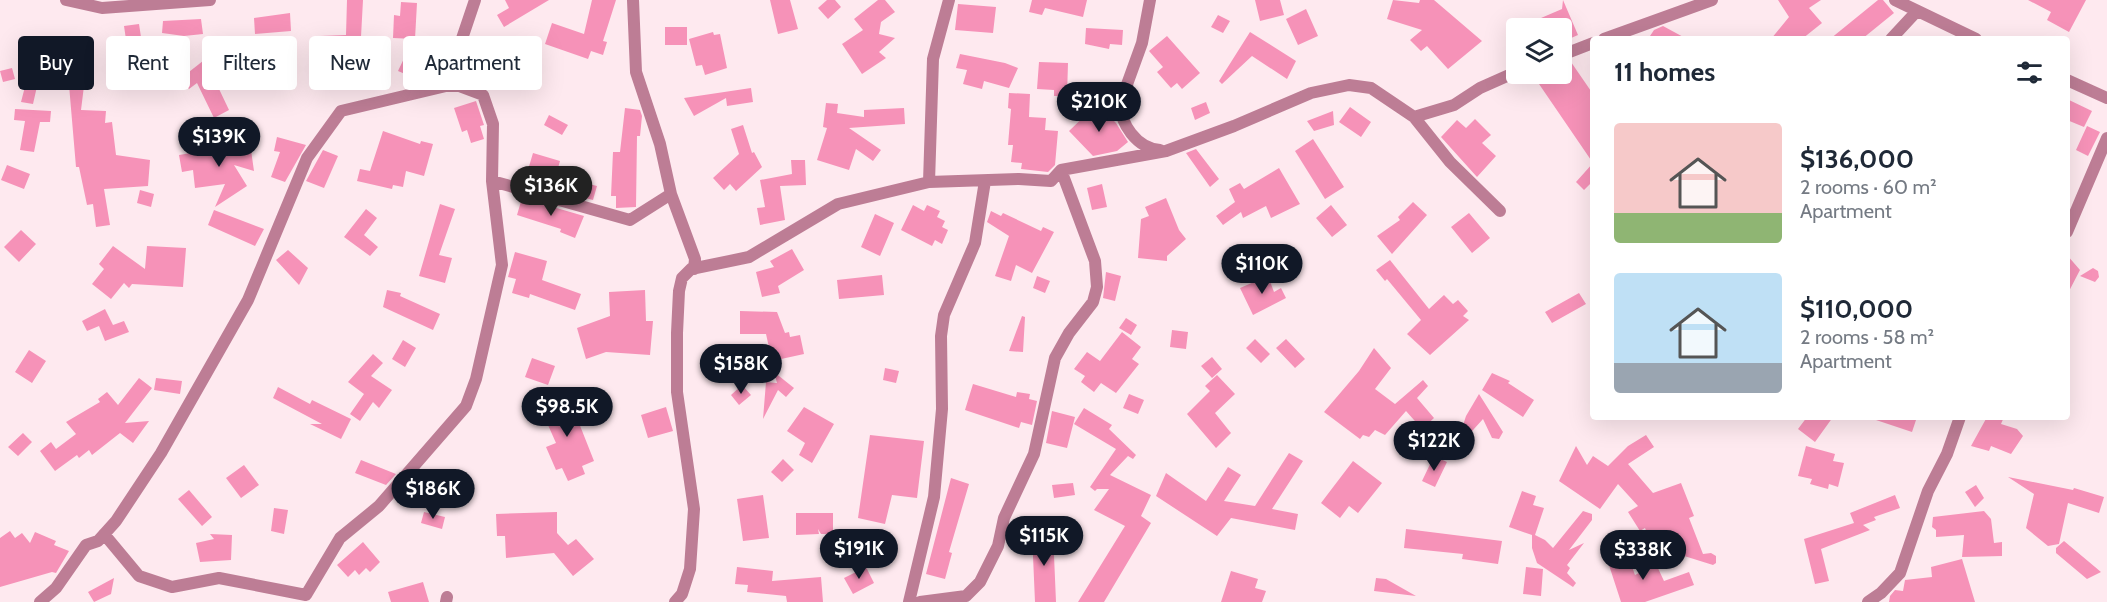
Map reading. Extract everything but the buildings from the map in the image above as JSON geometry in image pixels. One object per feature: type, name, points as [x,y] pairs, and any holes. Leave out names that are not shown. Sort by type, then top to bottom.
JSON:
[{"type":"street","points":[[66,0],[102,8],[210,0]]},
{"type":"street","points":[[463,36],[475,0]]},
{"type":"street","points":[[633,0],[636,72],[660,144],[671,194],[694,259],[694,269]]},
{"type":"street","points":[[929,182],[933,59],[949,0]]},
{"type":"street","points":[[1150,0],[1142,43],[1121,101],[1120,111],[1123,122],[1136,139],[1150,150],[1166,151]]},
{"type":"street","points":[[1612,36],[1712,0]]},
{"type":"street","points":[[1895,0],[1970,36]]},
{"type":"street","points":[[1894,36],[1917,10]]},
{"type":"street","points":[[1572,51],[1590,44]]},
{"type":"street","points":[[1414,117],[1454,105],[1480,88],[1506,76]]},
{"type":"street","points":[[2070,81],[2107,98]]},
{"type":"street","points":[[675,602],[682,594],[690,569],[693,541],[694,509],[678,392],[677,333],[679,291],[682,278],[694,269],[749,257],[838,204],[929,182],[1019,178],[1051,181],[1061,170],[1166,151],[1234,126],[1311,93],[1349,84],[1371,88],[1414,117],[1450,162],[1500,211]]},
{"type":"street","points":[[40,602],[56,588],[86,544],[98,541],[116,521],[160,453],[248,300],[307,158],[341,111],[429,90]]},
{"type":"street","points":[[104,534],[139,576],[172,587],[219,578],[306,595],[340,538],[379,506],[466,406],[476,379],[502,265],[492,181],[493,124],[483,95],[470,90]]},
{"type":"street","points":[[2070,225],[2107,138]]},
{"type":"street","points":[[920,602],[966,596],[980,582],[998,546],[1004,518],[1034,454],[1055,358],[1069,333],[1093,302],[1097,287],[1095,261],[1061,170]]},
{"type":"street","points":[[492,181],[630,220],[671,194]]},
{"type":"street","points":[[909,602],[933,497],[942,409],[941,336],[944,315],[975,243],[985,181]]},
{"type":"street","points":[[1868,602],[1881,593],[1900,573],[1928,491],[1947,454],[1959,420]]}]
